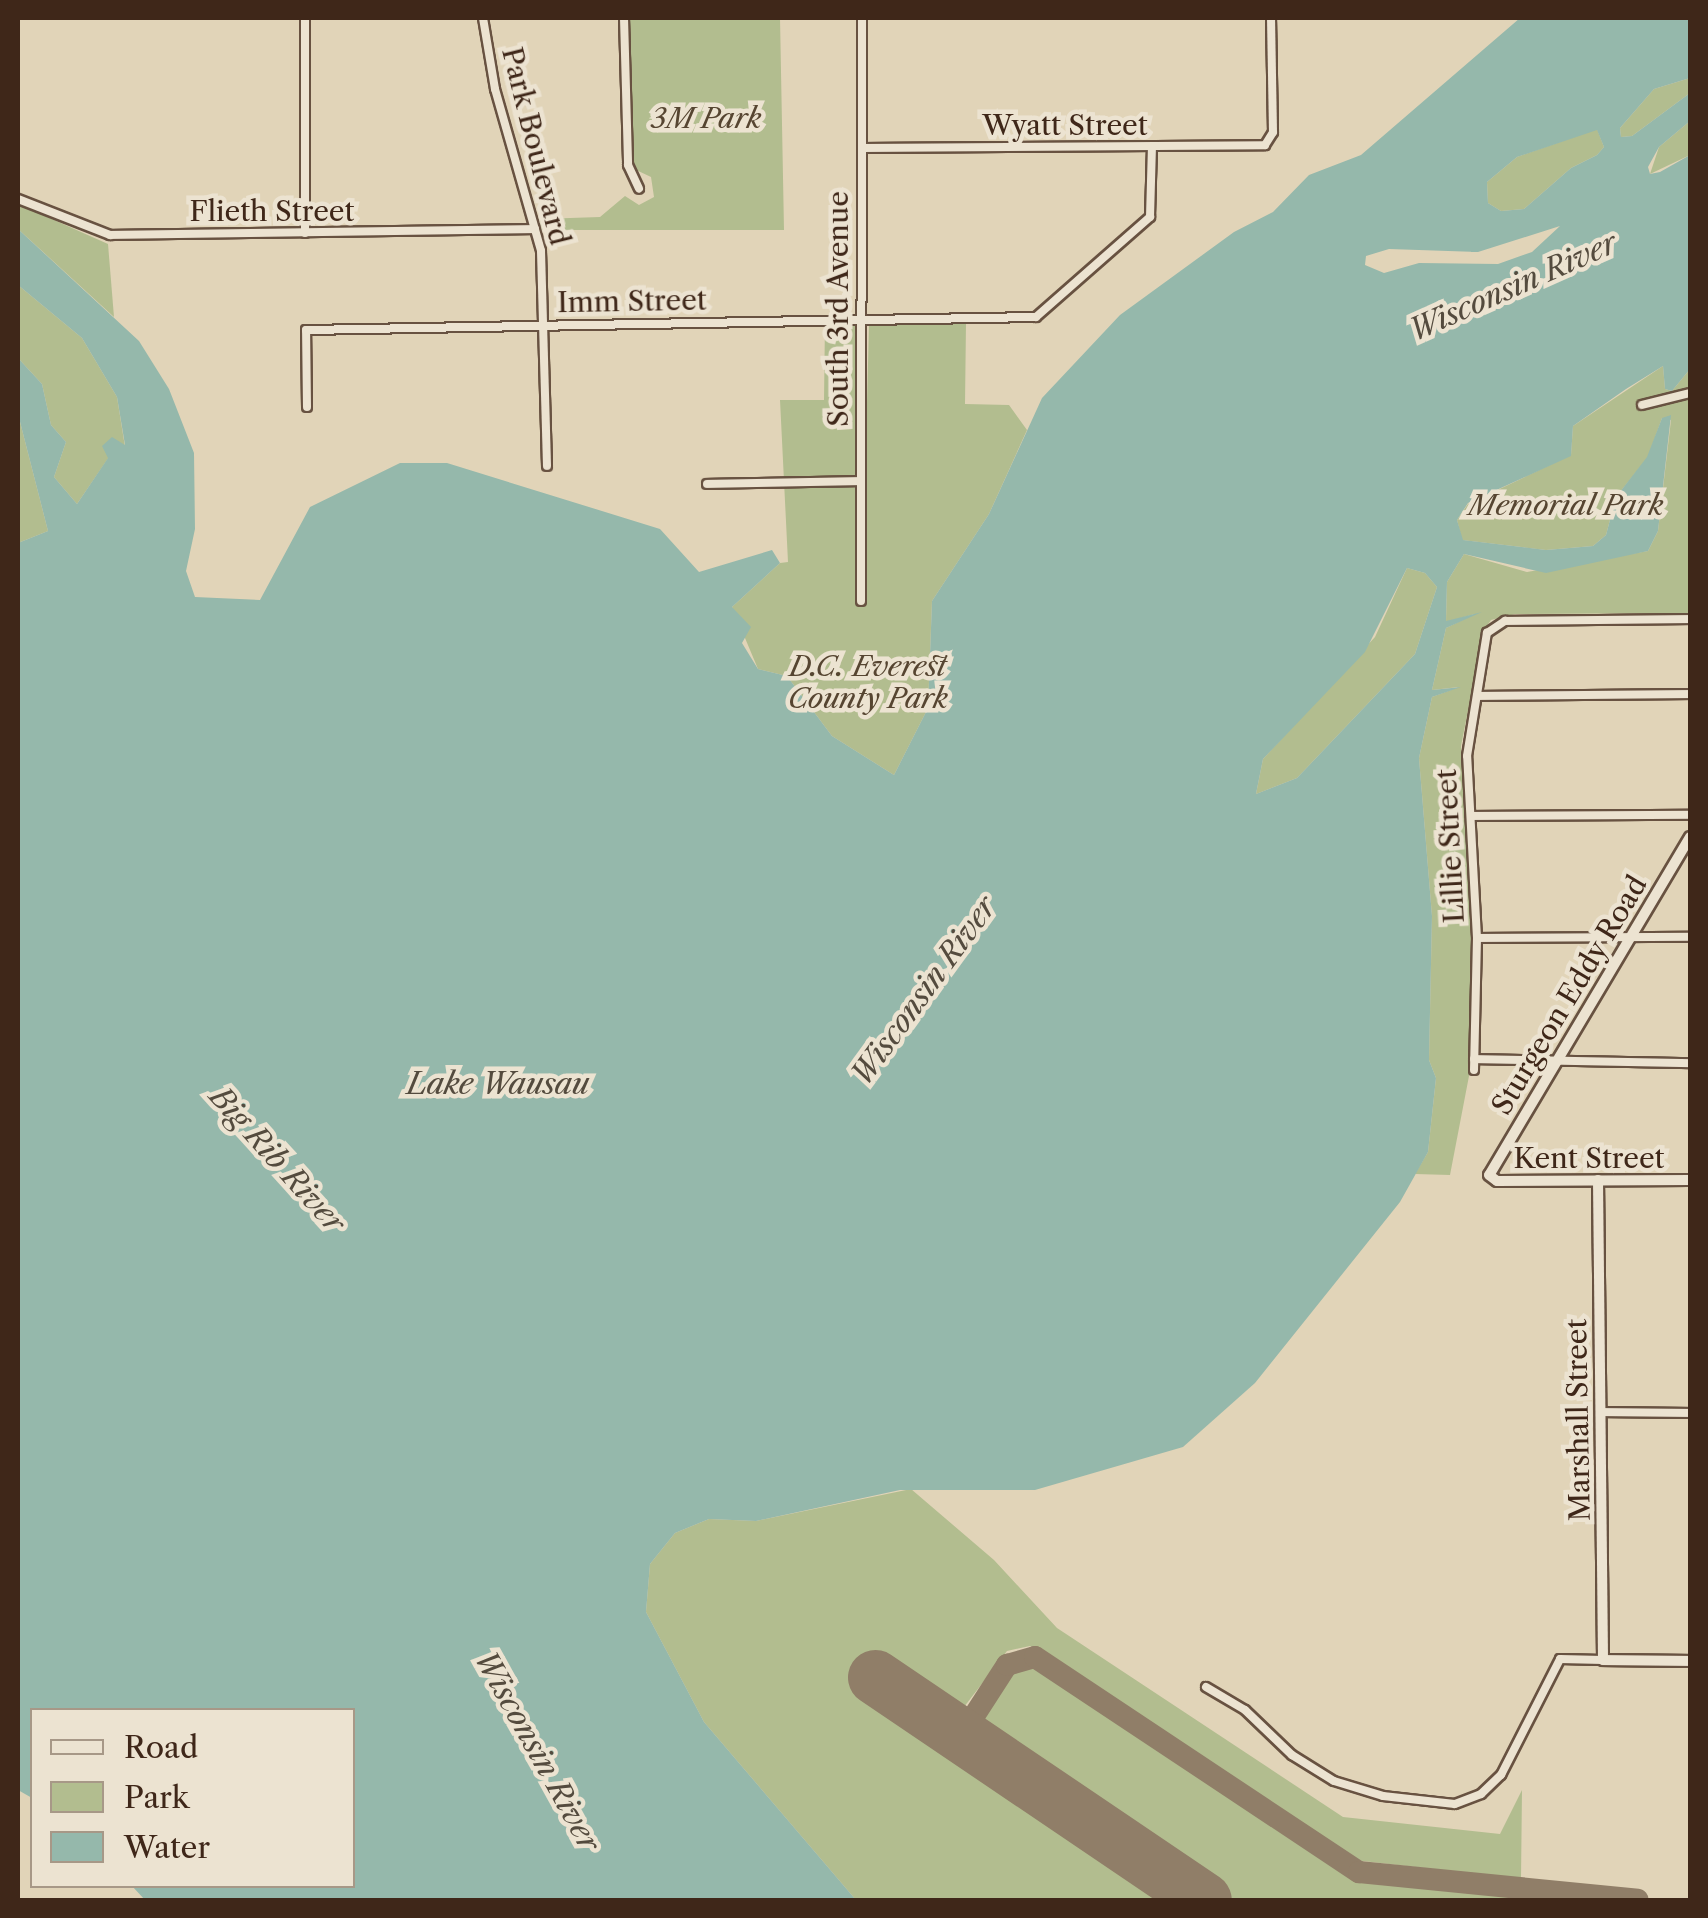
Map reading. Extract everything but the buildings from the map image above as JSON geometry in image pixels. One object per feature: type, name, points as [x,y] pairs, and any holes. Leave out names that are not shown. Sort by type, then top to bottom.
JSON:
[{"type":"street","points":[[305,233],[306,18]]},
{"type":"street","name":"Park Boulevard","points":[[483,18],[495,89],[535,230],[545,325],[547,466]]},
{"type":"street","points":[[624,18],[628,166],[640,189]]},
{"type":"street","name":"South 3rd Avenue","points":[[861,601],[862,18]]},
{"type":"street","name":"Wyatt Street","points":[[862,148],[1268,144],[1274,132],[1271,18]]},
{"type":"street","name":"Imm Street","points":[[308,408],[306,330],[1036,317],[1150,217],[1152,148]]},
{"type":"street","name":"Flieth Street","points":[[18,198],[110,235],[535,230]]},
{"type":"street","points":[[1642,405],[1690,393]]},
{"type":"street","points":[[707,484],[860,481]]},
{"type":"street","name":"Lillie Street","points":[[1556,1060],[1474,1064],[1477,938],[1467,756],[1494,625],[1690,620]]},
{"type":"street","points":[[1477,696],[1690,694]]},
{"type":"street","points":[[1471,816],[1690,815]]},
{"type":"street","name":"Sturgeon Eddy Road","points":[[1489,1176],[1690,837]]},
{"type":"street","points":[[1477,938],[1690,937]]},
{"type":"street","points":[[1556,1060],[1690,1063]]},
{"type":"street","name":"Kent Street","points":[[1489,1176],[1690,1180]]},
{"type":"street","name":"Marshall Street","points":[[1598,1180],[1603,1660]]},
{"type":"street","points":[[1600,1412],[1690,1413]]},
{"type":"street","points":[[1206,1687],[1339,1784],[1388,1798],[1455,1804],[1485,1792],[1501,1775],[1560,1659],[1690,1661]]},
{"type":"green space","name":"3M Park","points":[[628,18],[780,18],[784,230],[541,230],[540,219],[600,217],[625,196],[639,205],[654,197],[651,177],[632,168]]},
{"type":"green space","points":[[1690,78],[1690,93],[1632,136],[1621,137],[1620,128],[1654,89]]},
{"type":"green space","points":[[1690,121],[1690,155],[1650,174],[1659,147]]},
{"type":"green space","points":[[1597,129],[1604,147],[1597,155],[1571,168],[1524,209],[1501,211],[1488,203],[1487,182],[1517,157]]},
{"type":"green space","points":[[18,204],[108,244],[114,317],[18,229]]},
{"type":"green space","points":[[18,285],[82,338],[117,397],[125,447],[109,457],[77,504],[54,477],[66,442],[51,425],[42,384],[18,358]]},
{"type":"green space","name":"D.C. Everest County Park","points":[[825,321],[861,321],[864,521],[869,325],[966,323],[965,404],[1009,405],[1027,430],[989,514],[932,601],[928,708],[894,775],[832,736],[787,676],[758,669],[732,607],[780,563],[788,562],[780,400],[824,400]]},
{"type":"green space","name":"Memorial Park","points":[[1663,366],[1665,389],[1672,391],[1690,369],[1690,613],[1515,614],[1491,620],[1484,630],[1461,746],[1474,928],[1469,1076],[1450,1175],[1415,1174],[1428,1152],[1436,1078],[1429,1060],[1432,916],[1419,758],[1432,697],[1459,687],[1432,690],[1446,628],[1475,614],[1446,622],[1447,582],[1464,554],[1527,572],[1648,551],[1658,531],[1671,420],[1662,418],[1648,457],[1616,497],[1606,535],[1593,546],[1546,550],[1462,540],[1457,520],[1468,504],[1571,455],[1573,426]]},
{"type":"green space","points":[[18,414],[48,531],[18,543]]},
{"type":"green space","name":"Memorial Park","points":[[1407,568],[1425,573],[1437,587],[1415,654],[1297,778],[1256,794],[1263,759],[1375,637]]},
{"type":"green space","points":[[911,1489],[994,1560],[1057,1628],[1343,1817],[1500,1834],[1522,1790],[1521,1879],[1354,1860],[1030,1646],[1007,1651],[964,1707],[945,1705],[886,1665],[866,1694],[1170,1900],[856,1900],[704,1722],[646,1612],[650,1564],[675,1533],[709,1519],[756,1521]]},
{"type":"green space","points":[[1032,1665],[1345,1874],[1555,1900],[1234,1900],[988,1732],[984,1721],[990,1704],[1014,1670]]},
{"type":"water","name":"Lake Wausau","points":[[1520,18],[1690,18],[1690,78],[1654,89],[1620,128],[1621,137],[1632,136],[1690,93],[1690,121],[1659,147],[1648,167],[1650,174],[1660,172],[1690,155],[1690,369],[1672,391],[1665,389],[1663,366],[1626,389],[1573,426],[1571,456],[1468,503],[1457,520],[1463,540],[1546,550],[1593,546],[1606,535],[1616,497],[1647,457],[1662,418],[1671,415],[1658,531],[1648,551],[1546,573],[1464,554],[1447,582],[1446,621],[1482,612],[1446,628],[1432,690],[1461,687],[1432,697],[1419,758],[1432,916],[1429,1060],[1436,1078],[1428,1152],[1400,1202],[1255,1383],[1183,1447],[1035,1490],[900,1490],[756,1521],[709,1519],[675,1533],[650,1564],[646,1612],[704,1722],[856,1900],[145,1900],[134,1888],[355,1888],[355,1708],[30,1708],[30,1797],[18,1790],[18,543],[48,531],[18,414],[18,358],[42,384],[51,425],[66,442],[54,477],[77,504],[108,458],[102,446],[112,437],[125,445],[117,397],[82,338],[18,285],[18,229],[139,341],[169,389],[194,453],[195,529],[186,571],[195,597],[260,600],[310,507],[400,463],[447,463],[660,529],[699,572],[772,550],[780,563],[732,607],[751,627],[742,643],[758,669],[787,676],[832,736],[894,775],[928,708],[932,601],[989,514],[1042,398],[1120,315],[1234,232],[1273,212],[1309,175],[1361,155]],"holes":[[[1597,130],[1604,147],[1571,168],[1524,209],[1501,211],[1488,203],[1487,182],[1517,157]],[[1560,226],[1532,252],[1498,264],[1419,263],[1384,273],[1365,265],[1366,256],[1389,249],[1478,252]],[[1407,568],[1425,573],[1437,587],[1415,654],[1297,778],[1256,794],[1263,759],[1365,652]]]},
{"type":"taxiway","points":[[961,1736],[1007,1665],[1035,1657],[1359,1872],[1638,1900]]},
{"type":"runway","points":[[875,1677],[1204,1900]]},
{"type":"water label","name":"Wisconsin River","points":[[1513,287]]},
{"type":"water label","name":"Wisconsin River","points":[[924,991]]},
{"type":"water label","name":"Big Rib River","points":[[277,1160]]},
{"type":"water label","name":"Wisconsin River","points":[[537,1751]]}]
